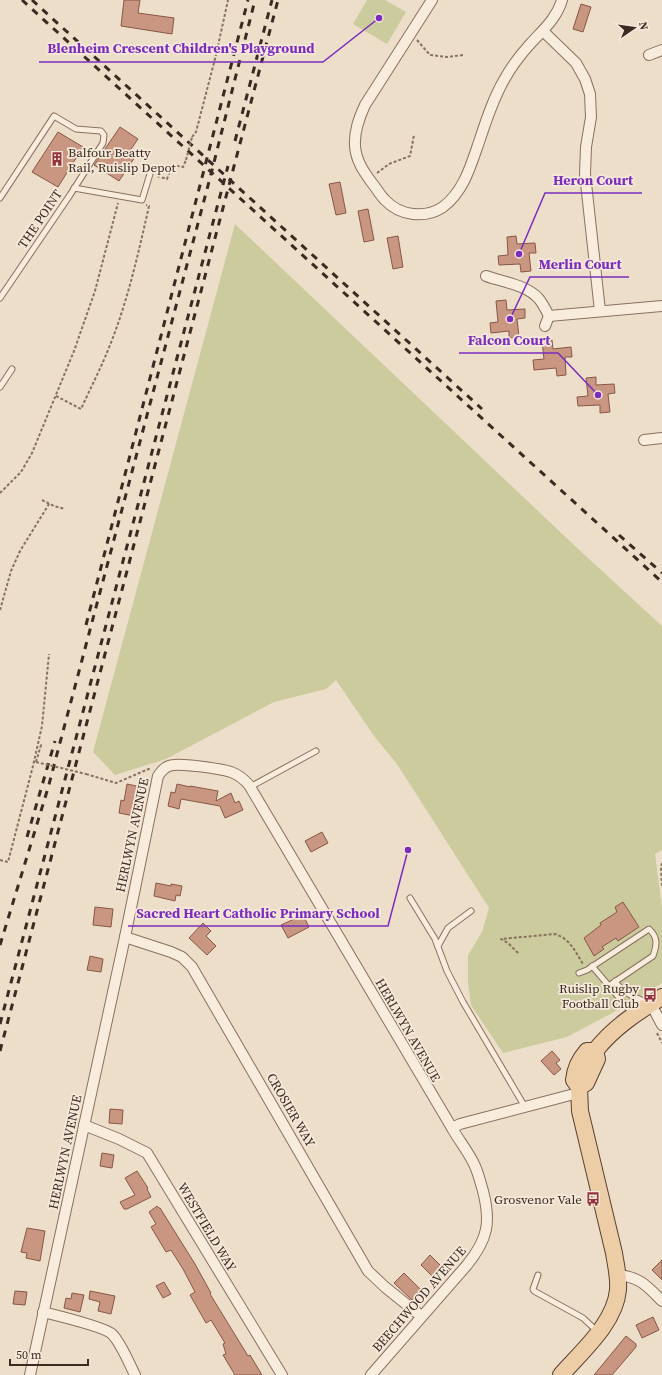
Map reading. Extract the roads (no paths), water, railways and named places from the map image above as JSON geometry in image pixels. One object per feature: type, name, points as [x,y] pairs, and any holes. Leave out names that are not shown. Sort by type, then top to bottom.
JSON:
[{"type":"main road","points":[[561,1375],[610,1317],[618,1290],[618,1275],[614,1254],[580,1111],[578,1090],[586,1083],[597,1059],[595,1051],[603,1040],[634,1014],[656,1000]]},
{"type":"street","points":[[432,0],[375,88],[358,121],[355,137],[356,153],[361,167],[385,200],[399,211],[416,215],[434,212],[443,207],[457,191],[468,172],[496,97],[504,80],[515,63],[543,31],[557,12],[562,0]]},
{"type":"street","points":[[543,31],[576,63],[585,78],[590,94],[592,110],[586,147],[585,174],[600,311]]},
{"type":"street","points":[[649,55],[662,50]]},
{"type":"street","points":[[486,276],[525,289],[532,293],[538,298],[549,316]]},
{"type":"street","points":[[549,316],[662,306]]},
{"type":"street","points":[[545,326],[549,316]]},
{"type":"street","points":[[644,440],[662,438]]},
{"type":"street","name":"HERLWYN AVENUE","points":[[30,1375],[125,937],[158,776],[161,770],[170,765],[188,765],[231,772],[242,777],[250,787],[452,1128]]},
{"type":"street","name":"CROSIER WAY","points":[[125,937],[171,952],[182,957],[192,967],[368,1270],[385,1287],[421,1316]]},
{"type":"street","points":[[656,1000],[662,1025]]},
{"type":"street","points":[[452,1128],[460,1124],[525,1107],[578,1090]]},
{"type":"street","name":"WESTFIELD WAY","points":[[84,1125],[119,1139],[148,1153],[282,1375]]},
{"type":"street","name":"BEECHWOOD AVENUE","points":[[371,1375],[475,1256],[486,1233],[487,1207],[480,1178],[474,1162],[452,1128]]},
{"type":"street","points":[[618,1275],[639,1280],[662,1301]]},
{"type":"street","points":[[43,1312],[111,1333],[135,1375]]},
{"type":"lane","name":"THE POINT","points":[[0,198],[54,116],[76,129],[101,131],[104,135],[103,143],[0,298]]},
{"type":"lane","points":[[74,188],[142,200],[150,174]]},
{"type":"lane","points":[[0,388],[12,369]]},
{"type":"lane","points":[[250,787],[316,751]]},
{"type":"lane","points":[[410,898],[438,946],[446,971],[463,1002],[525,1107]]},
{"type":"lane","points":[[438,946],[448,928],[471,911]]},
{"type":"lane","points":[[579,973],[649,929],[654,934],[656,940],[656,949],[653,956],[610,985]]},
{"type":"lane","points":[[589,968],[610,985],[634,1014]]},
{"type":"lane","points":[[615,981],[619,988],[638,1000],[656,1000]]},
{"type":"lane","points":[[538,1275],[533,1289],[534,1291],[583,1318],[598,1333]]},
{"type":"railway","points":[[22,0],[662,582]]},
{"type":"railway","points":[[32,0],[482,409]]},
{"type":"railway","points":[[86,625],[248,0]]},
{"type":"railway","points":[[0,945],[48,788],[210,178],[255,0]]},
{"type":"railway","points":[[235,141],[272,0]]},
{"type":"railway","points":[[0,1051],[278,0]]},
{"type":"railway","points":[[0,1024],[228,166]]},
{"type":"railway","points":[[619,535],[662,573]]},
{"type":"railway","points":[[27,837],[55,741]]},
{"type":"place","name":"Blenheim Crescent Children's Playground","points":[[379,18]]},
{"type":"place","name":"Balfour Beatty Rail, Ruislip Depot","points":[[57,159]]},
{"type":"place","name":"Heron Court","points":[[519,254]]},
{"type":"place","name":"Merlin Court","points":[[510,319]]},
{"type":"place","name":"Falcon Court","points":[[598,395]]},
{"type":"place","name":"Sacred Heart Catholic Primary School","points":[[408,850]]},
{"type":"place","name":"Ruislip Rugby Football Club","points":[[650,995]]},
{"type":"place","name":"Grosvenor Vale","points":[[593,1199]]}]
